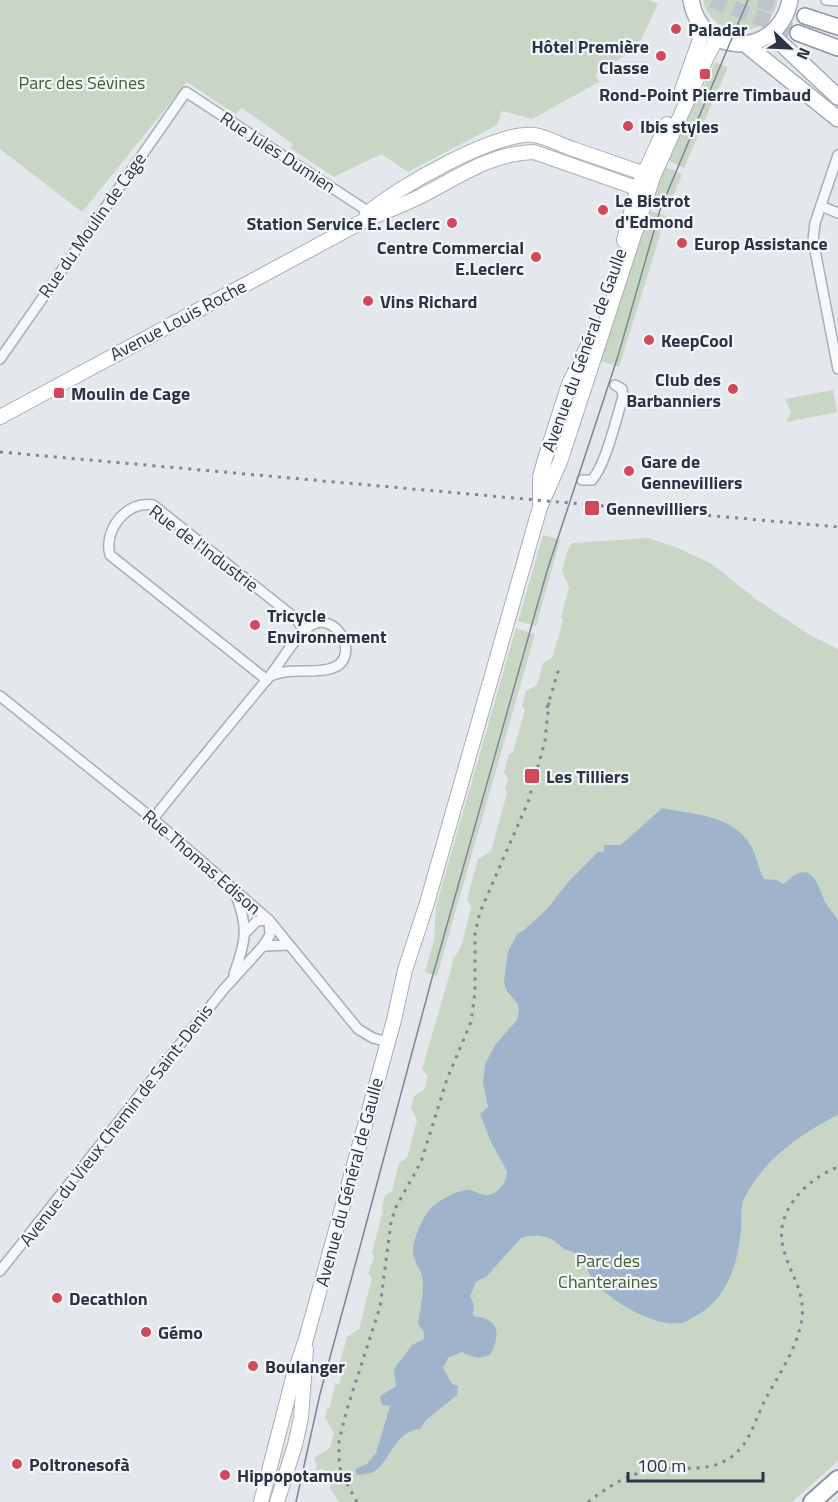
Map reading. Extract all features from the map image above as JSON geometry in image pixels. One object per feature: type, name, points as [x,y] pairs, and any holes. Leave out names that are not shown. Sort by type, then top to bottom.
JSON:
[{"type":"highway","points":[[812,1502],[838,1479]]},
{"type":"main road","points":[[688,2],[704,28],[717,38],[730,43],[746,44],[759,41],[771,34],[782,23],[790,0]]},
{"type":"main road","points":[[805,16],[838,27]]},
{"type":"main road","name":"Avenue du Général de Gaulle","points":[[261,1502],[293,1378],[394,1020],[414,973],[425,933],[427,903],[548,472],[642,190],[704,28]]},
{"type":"main road","points":[[798,33],[838,48]]},
{"type":"main road","points":[[771,34],[838,97]]},
{"type":"main road","name":"Avenue du Général de Gaulle","points":[[648,175],[717,38]]},
{"type":"main road","points":[[746,44],[838,119]]},
{"type":"main road","name":"Avenue Louis Roche","points":[[357,224],[369,212],[397,192],[489,144],[509,138],[533,135],[648,175]]},
{"type":"main road","name":"Avenue Louis Roche","points":[[0,417],[357,224],[417,198],[489,159],[519,152],[534,152],[642,190]]},
{"type":"main road","name":"Avenue du Général de Gaulle","points":[[277,1502],[303,1407],[307,1353],[304,1344]]},
{"type":"main road","points":[[272,1462],[288,1466]]},
{"type":"street","points":[[826,0],[838,1]]},
{"type":"street","name":"Rue Jules Dumien","points":[[186,92],[369,212]]},
{"type":"street","name":"Rue du Moulin de Cage","points":[[0,359],[186,92]]},
{"type":"street","points":[[838,155],[815,224],[813,240],[838,369]]},
{"type":"street","points":[[821,206],[838,213]]},
{"type":"street","points":[[582,480],[592,480],[602,463],[623,397],[622,389],[615,385]]},
{"type":"street","name":"Rue de l'Industrie","points":[[268,678],[110,555],[107,547],[112,531],[122,515],[135,505],[144,503],[153,505],[295,618],[304,630]]},
{"type":"street","points":[[153,819],[268,678],[304,630],[313,624],[324,623],[335,627],[343,634],[346,647],[342,661],[330,669],[283,671],[268,678]]},
{"type":"street","name":"Rue Thomas Edison","points":[[0,696],[153,819],[234,889],[268,920],[358,1029],[373,1038],[388,1042]]},
{"type":"street","name":"Avenue du Vieux Chemin de Saint-Denis","points":[[232,980],[243,950],[245,933],[243,912],[234,889]]},
{"type":"street","points":[[245,933],[258,921],[268,920],[270,935],[263,946]]},
{"type":"street","points":[[263,946],[290,945]]},
{"type":"street","name":"Avenue du Vieux Chemin de Saint-Denis","points":[[0,1271],[232,980],[263,946]]},
{"type":"green space","name":"Parc des Sévines","points":[[0,0],[649,0],[658,4],[637,48],[595,74],[599,82],[532,119],[502,111],[497,125],[408,172],[381,154],[334,177],[290,148],[293,144],[242,108],[235,114],[187,82],[82,212],[0,149]]},
{"type":"green space","points":[[703,0],[778,0],[773,13],[764,23],[753,29],[740,30],[717,23],[708,13]]},
{"type":"green space","points":[[715,62],[728,67],[684,168],[665,159],[695,90],[701,93]]},
{"type":"green space","points":[[663,166],[682,174],[668,209],[649,203]]},
{"type":"green space","points":[[647,210],[666,216],[619,367],[598,360]]},
{"type":"green space","points":[[833,390],[837,412],[786,422],[791,412],[785,399]]},
{"type":"green space","points":[[543,535],[560,540],[536,626],[518,621]]},
{"type":"green space","name":"Parc des Chanteraines","points":[[648,538],[678,548],[712,564],[757,600],[810,635],[838,649],[838,1461],[792,1502],[339,1502],[330,1488],[332,1479],[322,1469],[315,1471],[317,1465],[314,1459],[330,1448],[334,1433],[325,1418],[327,1409],[330,1407],[335,1385],[339,1384],[343,1371],[340,1362],[347,1337],[359,1329],[372,1278],[368,1273],[374,1257],[372,1253],[385,1195],[392,1191],[399,1163],[407,1158],[417,1120],[411,1108],[414,1096],[424,1090],[428,1076],[422,1069],[453,958],[464,937],[471,907],[467,899],[478,859],[491,851],[507,793],[505,789],[508,780],[504,772],[509,754],[513,752],[525,710],[522,705],[526,691],[537,685],[543,663],[552,658],[563,621],[561,617],[569,587],[562,571],[567,552],[572,543]]},
{"type":"green space","points":[[516,628],[535,634],[437,976],[425,972],[434,940],[436,906]]},
{"type":"water","points":[[662,808],[710,817],[733,827],[750,844],[764,879],[777,880],[783,884],[797,874],[805,872],[816,882],[826,904],[838,921],[838,1115],[797,1139],[772,1161],[751,1185],[743,1202],[737,1256],[728,1281],[714,1302],[685,1322],[658,1321],[634,1312],[603,1290],[576,1254],[544,1237],[521,1238],[486,1277],[476,1282],[470,1296],[474,1305],[473,1316],[489,1320],[496,1328],[496,1340],[490,1355],[476,1357],[462,1352],[448,1358],[443,1368],[452,1384],[458,1386],[457,1395],[426,1420],[420,1429],[404,1436],[377,1469],[371,1473],[357,1475],[355,1469],[367,1464],[376,1453],[390,1406],[382,1405],[380,1396],[396,1386],[394,1369],[412,1345],[424,1339],[424,1332],[418,1324],[423,1278],[413,1252],[414,1241],[422,1221],[436,1203],[444,1198],[466,1190],[489,1195],[500,1188],[507,1176],[507,1171],[491,1142],[480,1114],[488,1107],[483,1082],[485,1064],[495,1045],[517,1020],[519,1011],[518,1004],[506,990],[504,982],[508,952],[517,934],[547,909],[569,881],[598,852],[604,852],[604,845],[621,845]]},
{"type":"tunnel","points":[[712,0],[798,33]]},
{"type":"tunnel","points":[[759,0],[805,16]]},
{"type":"tram line","points":[[296,1502],[320,1394],[432,978],[547,571],[618,356],[660,210],[748,0]]},
{"type":"railway","points":[[0,452],[838,527]]},
{"type":"railway","points":[[547,708],[559,668]]},
{"type":"railway","points":[[357,1502],[341,1473],[339,1441],[380,1307],[391,1222],[396,1207],[421,1162],[447,1079],[471,1022],[475,992],[475,933],[480,912],[528,802],[545,741],[549,702]]},
{"type":"railway","points":[[588,1502],[601,1492],[638,1473],[659,1469],[709,1467],[731,1457],[742,1447],[792,1351],[802,1318],[799,1290],[783,1247],[783,1221],[788,1209],[805,1188],[826,1172],[838,1167]]},
{"type":"place","name":"Paladar","points":[[676,29]]},
{"type":"place","name":"Hôtel Première Classe","points":[[661,56]]},
{"type":"place","name":"Rond-Point Pierre Timbaud","points":[[705,74]]},
{"type":"place","name":"Ibis styles","points":[[628,126]]},
{"type":"place","name":"Le Bistrot d'Edmond","points":[[603,210]]},
{"type":"place","name":"Station Service E. Leclerc","points":[[452,223]]},
{"type":"place","name":"Europ Assistance","points":[[682,243]]},
{"type":"place","name":"Centre Commercial E.Leclerc","points":[[536,257]]},
{"type":"place","name":"Vins Richard","points":[[368,301]]},
{"type":"place","name":"KeepCool","points":[[649,340]]},
{"type":"place","name":"Club des Barbanniers","points":[[733,389]]},
{"type":"place","name":"Moulin de Cage","points":[[59,393]]},
{"type":"place","name":"Gare de Gennevilliers","points":[[629,471]]},
{"type":"place","name":"Gennevilliers","points":[[592,508]]},
{"type":"place","name":"Tricycle Environnement","points":[[255,625]]},
{"type":"place","name":"Les Tilliers","points":[[532,776]]},
{"type":"place","name":"Decathlon","points":[[57,1298]]},
{"type":"place","name":"Gémo","points":[[146,1332]]},
{"type":"place","name":"Boulanger","points":[[253,1366]]},
{"type":"place","name":"Poltronesofà","points":[[17,1464]]},
{"type":"place","name":"Hippopotamus","points":[[225,1475]]}]
